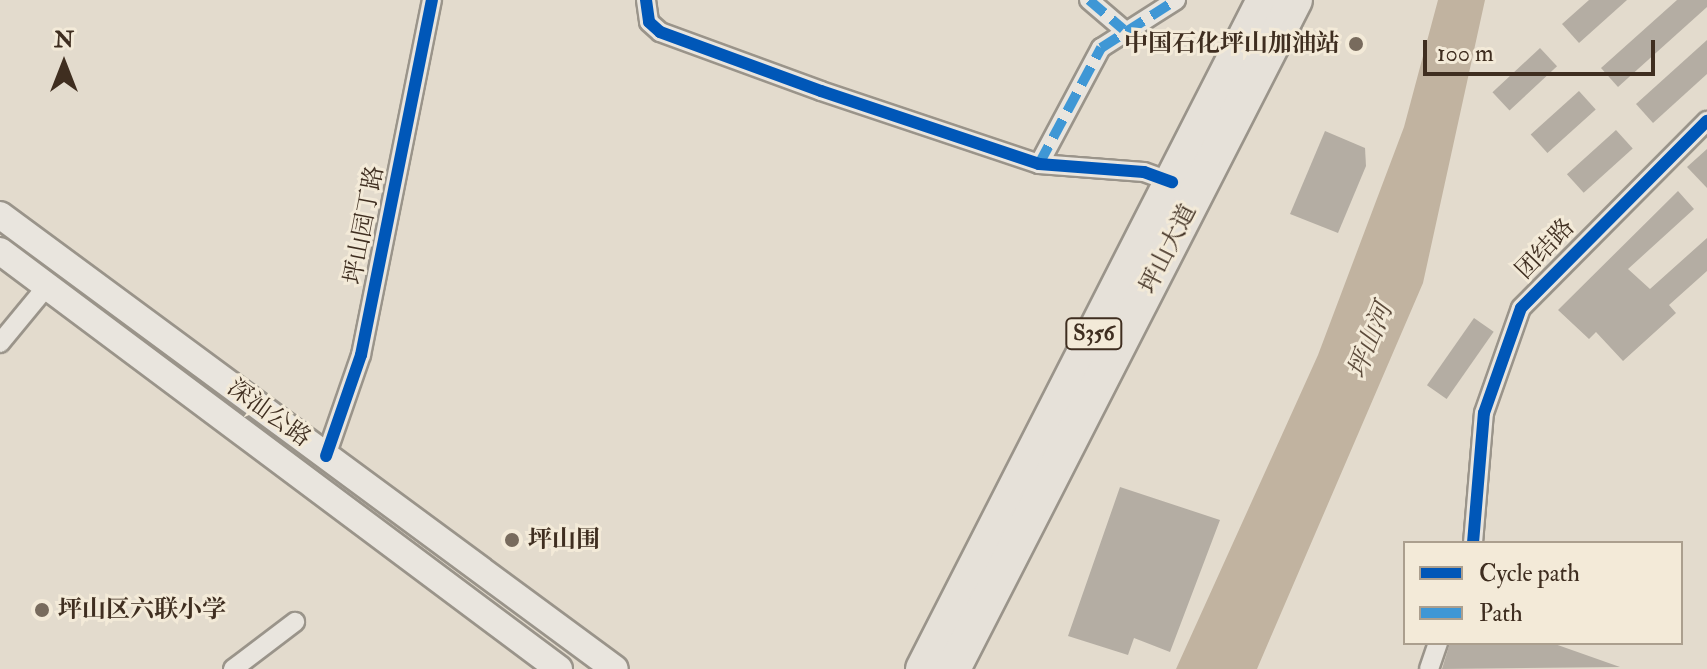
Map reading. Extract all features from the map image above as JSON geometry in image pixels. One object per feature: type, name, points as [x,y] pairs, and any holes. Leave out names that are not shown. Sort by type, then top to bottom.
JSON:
[{"type":"highway","name":"坪山大道","points":[[923,669],[1264,0]]},
{"type":"highway","name":"坪山大道","points":[[953,669],[1295,0]]},
{"type":"main road","name":"深汕公路","points":[[0,215],[615,669]]},
{"type":"main road","name":"深汕公路","points":[[0,251],[559,669]]},
{"type":"street","name":"坪山园丁路","points":[[326,456],[361,355],[432,0]]},
{"type":"street","points":[[646,0],[649,22],[660,32],[946,129],[1039,164],[1144,172],[1172,182]]},
{"type":"street","points":[[1089,0],[1123,29]]},
{"type":"street","points":[[1039,164],[1101,48],[1123,29],[1176,0]]},
{"type":"street","name":"团结路","points":[[1473,541],[1484,413],[1521,308],[1707,121]]},
{"type":"street","points":[[0,343],[47,286]]},
{"type":"street","points":[[233,669],[295,622]]},
{"type":"street","points":[[1429,669],[1437,645]]},
{"type":"water","name":"坪山河","points":[[1438,0],[1485,0],[1423,283],[1257,669],[1176,669],[1318,355],[1404,127]]},
{"type":"building","points":[[1589,0],[1627,0],[1579,43],[1562,24]]},
{"type":"building","points":[[1677,0],[1707,0],[1707,7],[1618,87],[1601,68]]},
{"type":"building","points":[[1707,40],[1707,74],[1653,123],[1636,104]]},
{"type":"building","points":[[1540,48],[1557,66],[1510,111],[1492,92]]},
{"type":"building","points":[[1579,91],[1596,110],[1547,153],[1531,134]]},
{"type":"building","points":[[1616,130],[1633,149],[1584,193],[1567,174]]},
{"type":"building","points":[[1325,131],[1365,148],[1366,166],[1338,233],[1290,214]]},
{"type":"building","points":[[1707,149],[1707,188],[1687,167]]},
{"type":"building","points":[[1678,191],[1694,209],[1628,269],[1650,289],[1707,238],[1707,271],[1669,305],[1676,313],[1623,361],[1596,332],[1589,339],[1558,310]]},
{"type":"building","points":[[1474,318],[1494,332],[1447,399],[1427,385]]},
{"type":"building","points":[[1120,487],[1220,520],[1170,652],[1134,638],[1128,655],[1068,636]]},
{"type":"building","points":[[1449,645],[1558,645],[1620,667],[1442,669]]},
{"type":"marked path","points":[[1089,0],[1123,29]]},
{"type":"marked path","points":[[1039,164],[1101,48],[1176,0]]},
{"type":"cycle path","points":[[326,456],[361,355],[432,0]]},
{"type":"cycle path","points":[[646,0],[649,22],[660,32],[821,91],[1039,164],[1144,172],[1172,182]]},
{"type":"cycle path","points":[[1473,541],[1484,413],[1521,308],[1707,121]]},
{"type":"place","name":"中国石化坪山加油站","points":[[1356,44]]},
{"type":"place","name":"坪山围","points":[[512,540]]},
{"type":"place","name":"坪山区六联小学","points":[[42,610]]}]
